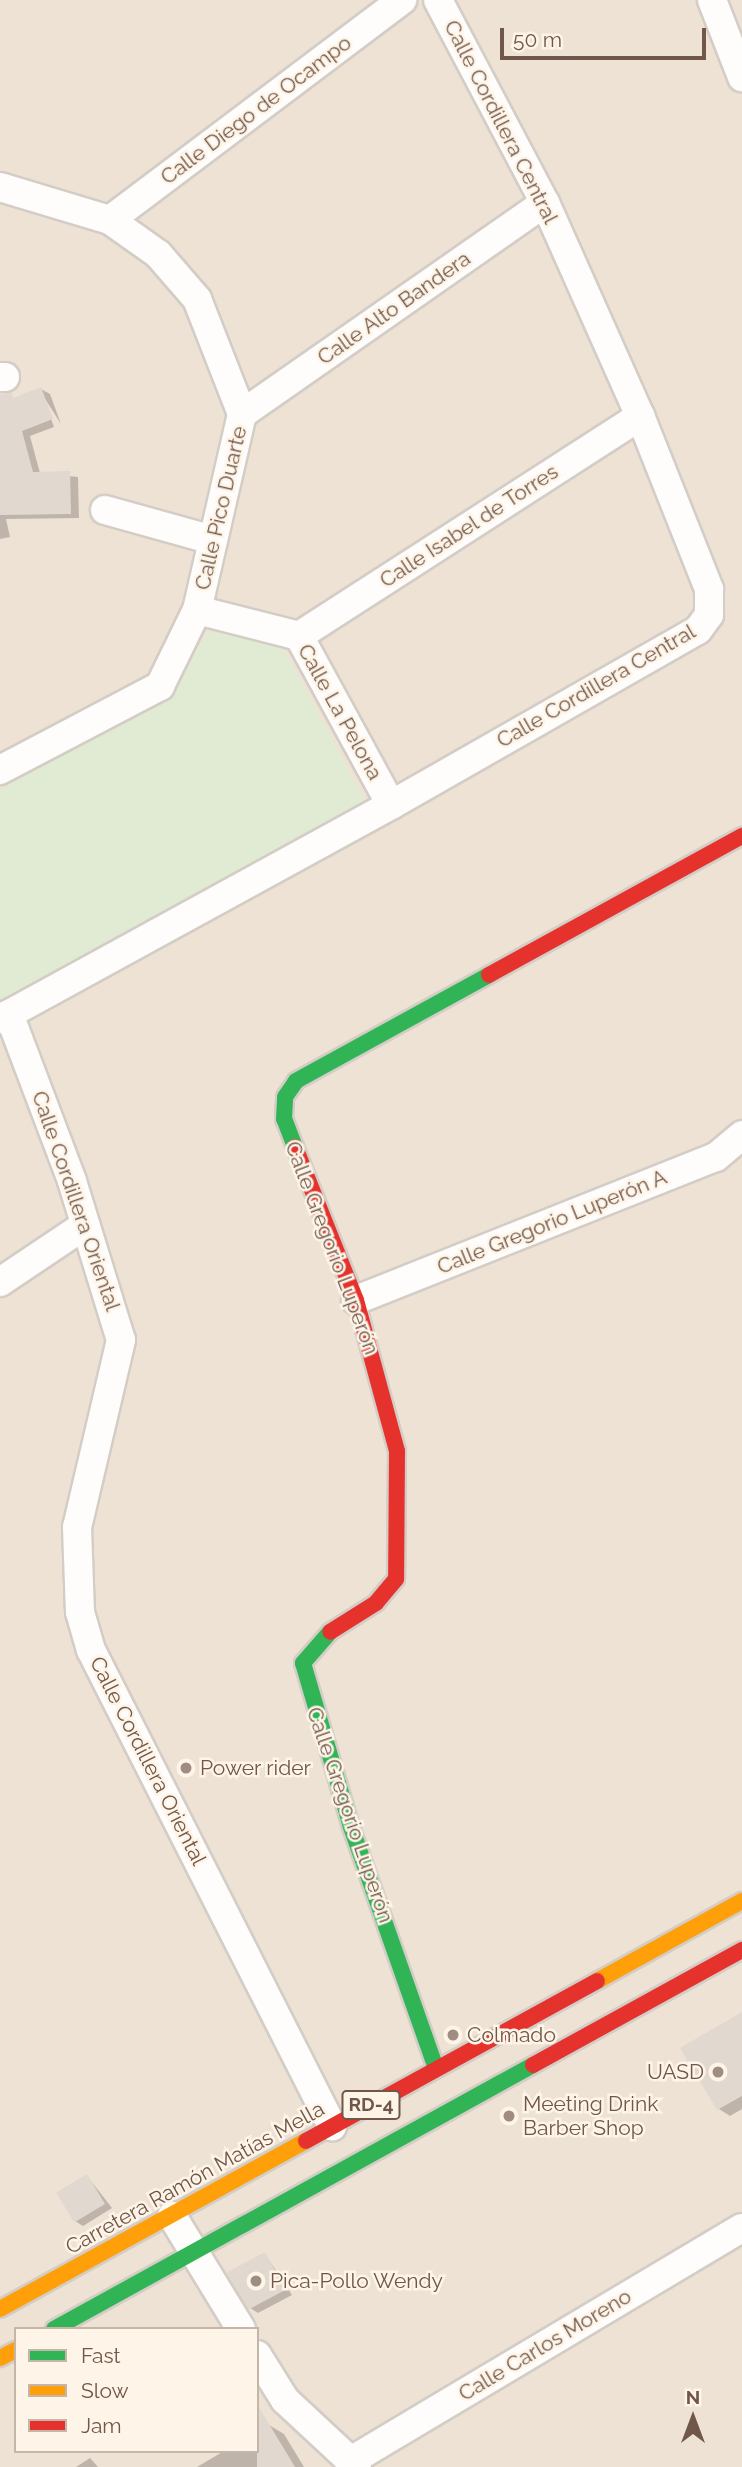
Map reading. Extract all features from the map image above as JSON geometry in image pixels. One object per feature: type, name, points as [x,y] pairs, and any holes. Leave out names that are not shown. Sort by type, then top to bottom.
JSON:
[{"type":"main road","name":"Calle Gregorio Luperón","points":[[436,2068],[351,1827],[303,1663],[344,1619],[376,1603],[397,1579],[400,1556],[397,1451],[356,1300],[287,1129],[289,1088],[742,836]]},
{"type":"main road","name":"Carretera Ramón Matías Mella","points":[[0,2309],[742,1901]]},
{"type":"main road","name":"RD-4","points":[[58,2327],[742,1950]]},
{"type":"street","name":"Calle Diego de Ocampo","points":[[110,220],[402,0]]},
{"type":"street","name":"Calle Cordillera Central","points":[[4,1017],[391,805],[698,630],[709,615],[709,589],[640,416],[545,203],[438,0]]},
{"type":"street","points":[[712,0],[742,77]]},
{"type":"street","name":"Calle Pico Duarte","points":[[0,186],[110,220],[158,254],[198,299],[242,414],[198,610],[160,686],[0,770]]},
{"type":"street","name":"Calle Alto Bandera","points":[[242,414],[545,203]]},
{"type":"street","name":"Calle Isabel de Torres","points":[[299,636],[640,416]]},
{"type":"street","points":[[104,510],[213,540]]},
{"type":"street","name":"Calle La Pelona","points":[[198,610],[299,636],[391,805]]},
{"type":"street","name":"Calle Cordillera Oriental","points":[[4,1017],[85,1225],[121,1340],[78,1527],[80,1612],[114,1699],[332,2126]]},
{"type":"street","name":"Calle Gregorio Luperón A","points":[[356,1300],[716,1157],[742,1136]]},
{"type":"street","points":[[0,1282],[85,1225]]},
{"type":"street","points":[[172,2216],[240,2327]]},
{"type":"street","name":"Calle Carlos Moreno","points":[[353,2465],[742,2228]]},
{"type":"street","points":[[259,2358],[285,2400],[353,2465]]},
{"type":"shaded area","points":[[0,0],[742,0],[742,2467],[0,2467]]},
{"type":"green space","points":[[208,631],[280,641],[366,802],[0,1010],[0,790],[171,694]]},
{"type":"building","points":[[41,387],[53,419],[22,431],[33,472],[70,471],[71,514],[0,515],[0,394],[12,392],[13,398]]},
{"type":"building","name":"UASD","points":[[742,2012],[742,2096],[717,2110],[680,2048]]},
{"type":"building","points":[[87,2174],[105,2204],[74,2223],[56,2193]]},
{"type":"building","name":"Pica-Pollo Wendy","points":[[265,2252],[285,2290],[247,2310],[227,2272]]},
{"type":"building","points":[[259,2407],[295,2467],[257,2467],[259,2453]]},
{"type":"traffic: fast","points":[[295,1147],[284,1119],[285,1097],[296,1081],[489,975]]},
{"type":"traffic: fast","points":[[330,1632],[303,1663],[351,1827],[436,2068]]},
{"type":"traffic: fast","points":[[58,2327],[533,2065]]},
{"type":"traffic: slow","points":[[597,1981],[742,1901]]},
{"type":"traffic: slow","points":[[0,2309],[306,2141]]},
{"type":"traffic: slow","points":[[0,2358],[14,2351]]},
{"type":"traffic: jam","points":[[489,975],[742,836]]},
{"type":"traffic: jam","points":[[295,1147],[356,1300],[397,1451],[396,1579],[376,1603],[330,1632]]},
{"type":"traffic: jam","points":[[533,2065],[742,1950]]},
{"type":"traffic: jam","points":[[306,2141],[597,1981]]},
{"type":"place","name":"Power rider","points":[[186,1768]]},
{"type":"place","name":"Colmado","points":[[453,2035]]},
{"type":"place","name":"UASD","points":[[718,2072]]},
{"type":"place","name":"Meeting Drink Barber Shop","points":[[509,2116]]},
{"type":"place","name":"Pica-Pollo Wendy","points":[[256,2281]]}]
